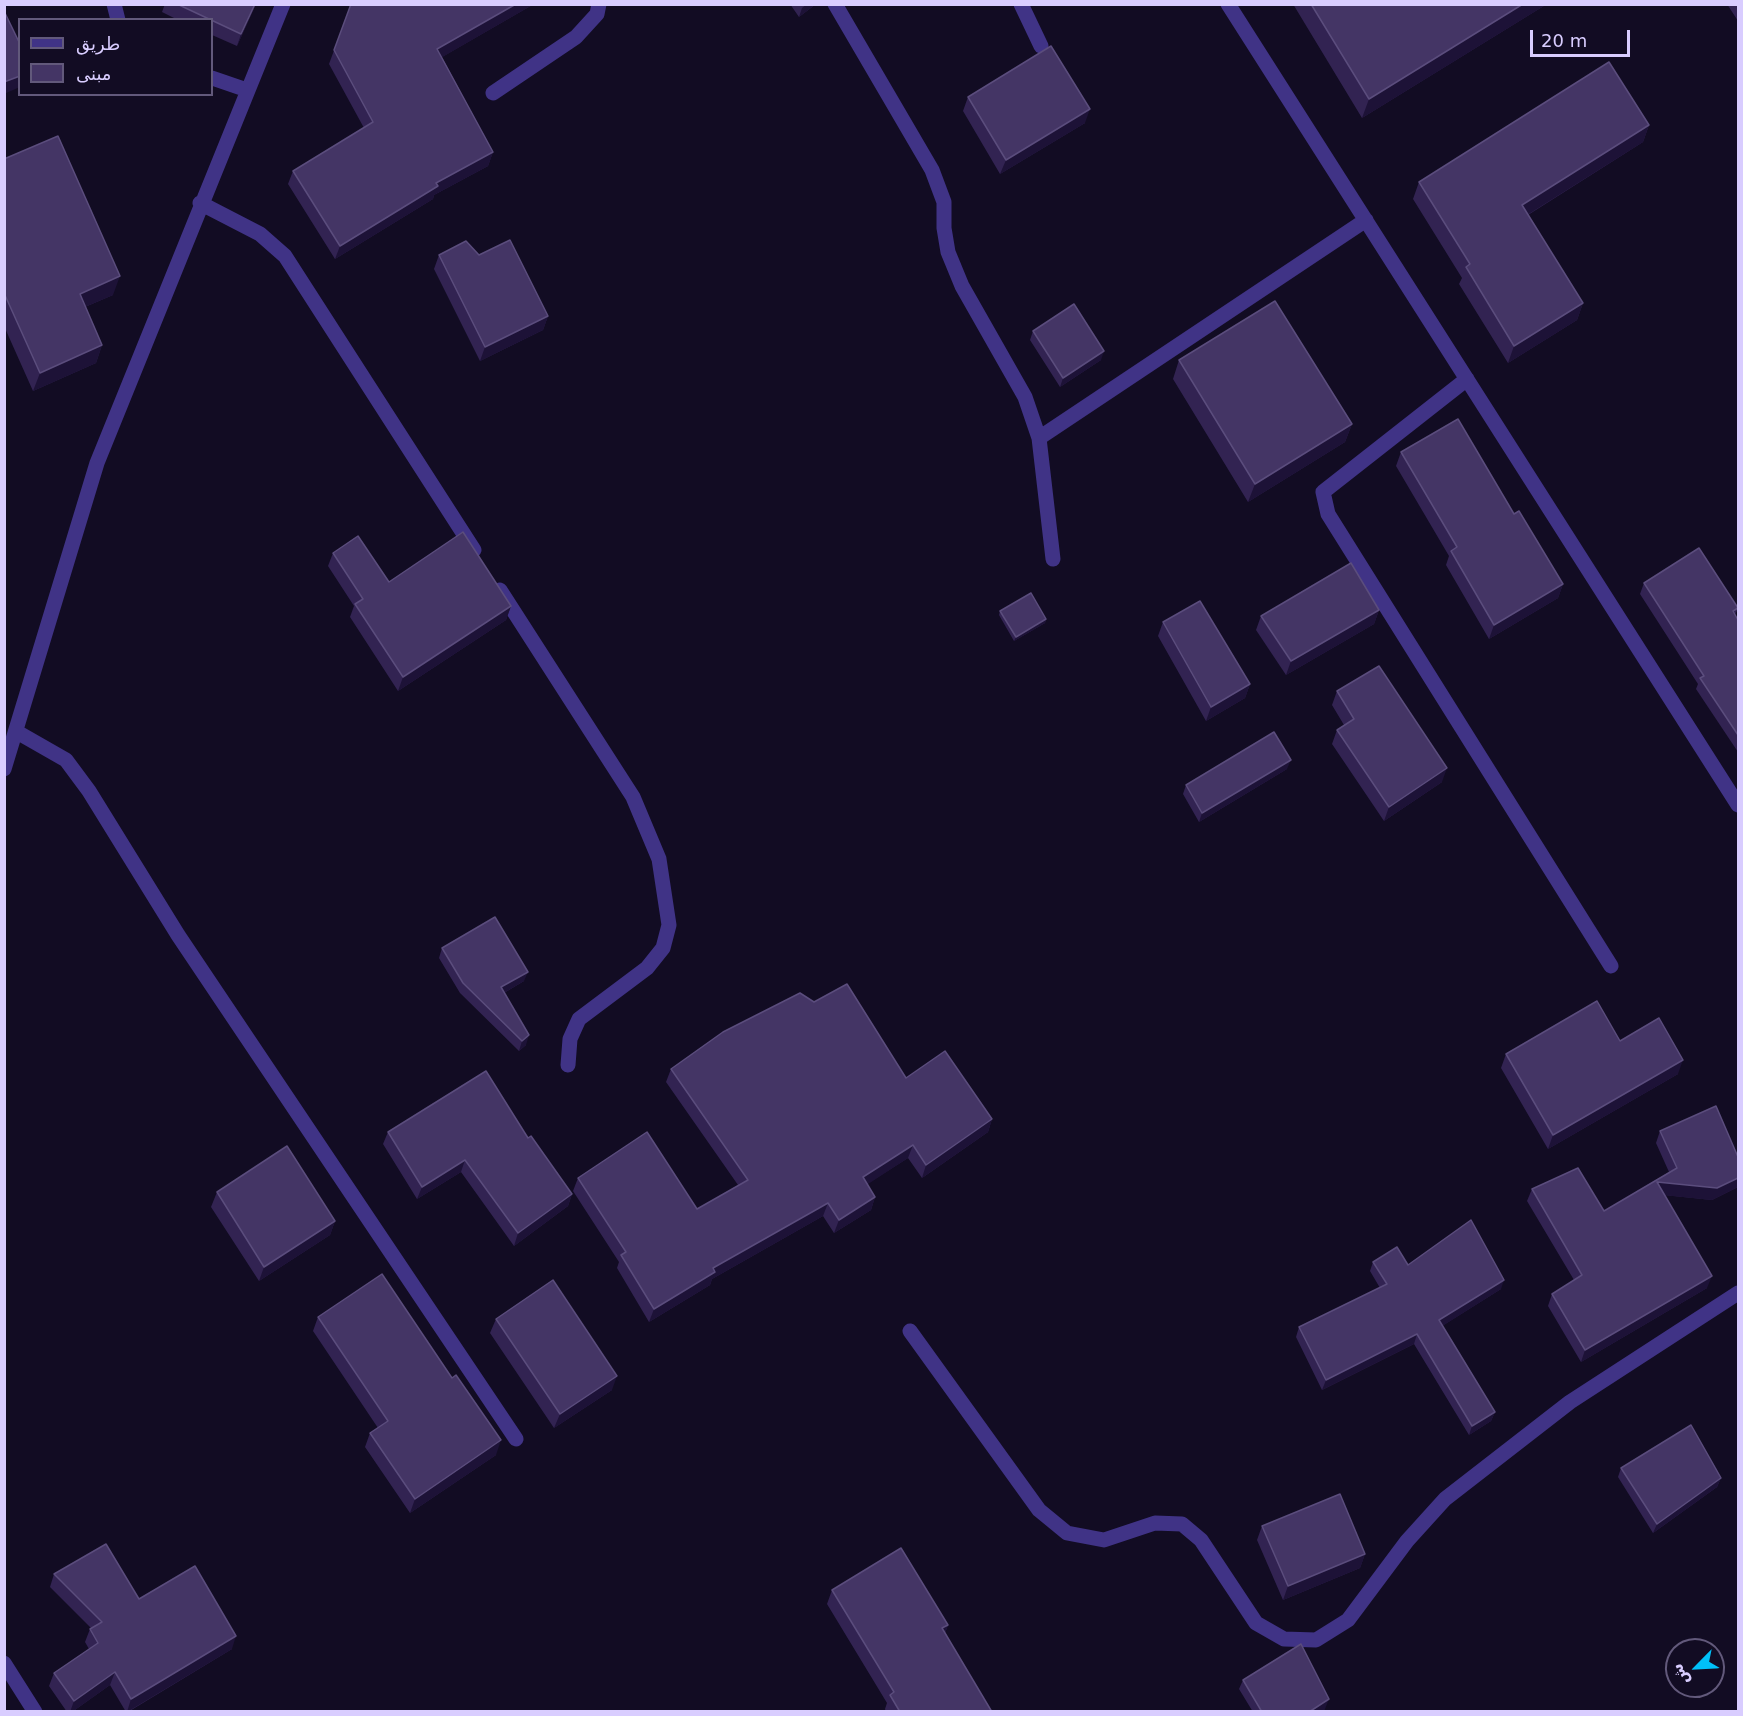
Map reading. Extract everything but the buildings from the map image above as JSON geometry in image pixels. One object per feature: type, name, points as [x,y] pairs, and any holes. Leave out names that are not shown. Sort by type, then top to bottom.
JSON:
[{"type":"street","points":[[4,769],[97,463],[200,203],[283,4]]},
{"type":"street","points":[[493,93],[576,38],[597,14],[599,4]]},
{"type":"street","points":[[835,4],[932,170],[944,202],[944,228],[948,252],[962,286],[1025,397],[1039,438],[1053,559]]},
{"type":"street","points":[[1021,4],[1041,46]]},
{"type":"street","points":[[1228,4],[1738,806]]},
{"type":"street","points":[[213,78],[247,90]]},
{"type":"street","points":[[200,203],[260,234],[285,256],[633,797],[659,859],[669,925],[663,948],[647,968],[579,1019],[570,1039],[568,1065]]},
{"type":"street","points":[[1039,438],[1366,220]]},
{"type":"street","points":[[1467,379],[1323,492],[1328,514],[1611,966]]},
{"type":"street","points":[[17,732],[66,760],[89,791],[178,934],[516,1439]]},
{"type":"street","points":[[910,1331],[1039,1510],[1067,1533],[1104,1540],[1155,1523],[1182,1524],[1201,1540],[1256,1623],[1284,1639],[1316,1640],[1348,1620],[1407,1541],[1445,1499],[1570,1402],[1738,1293]]},
{"type":"street","points":[[4,1663],[35,1712]]}]
